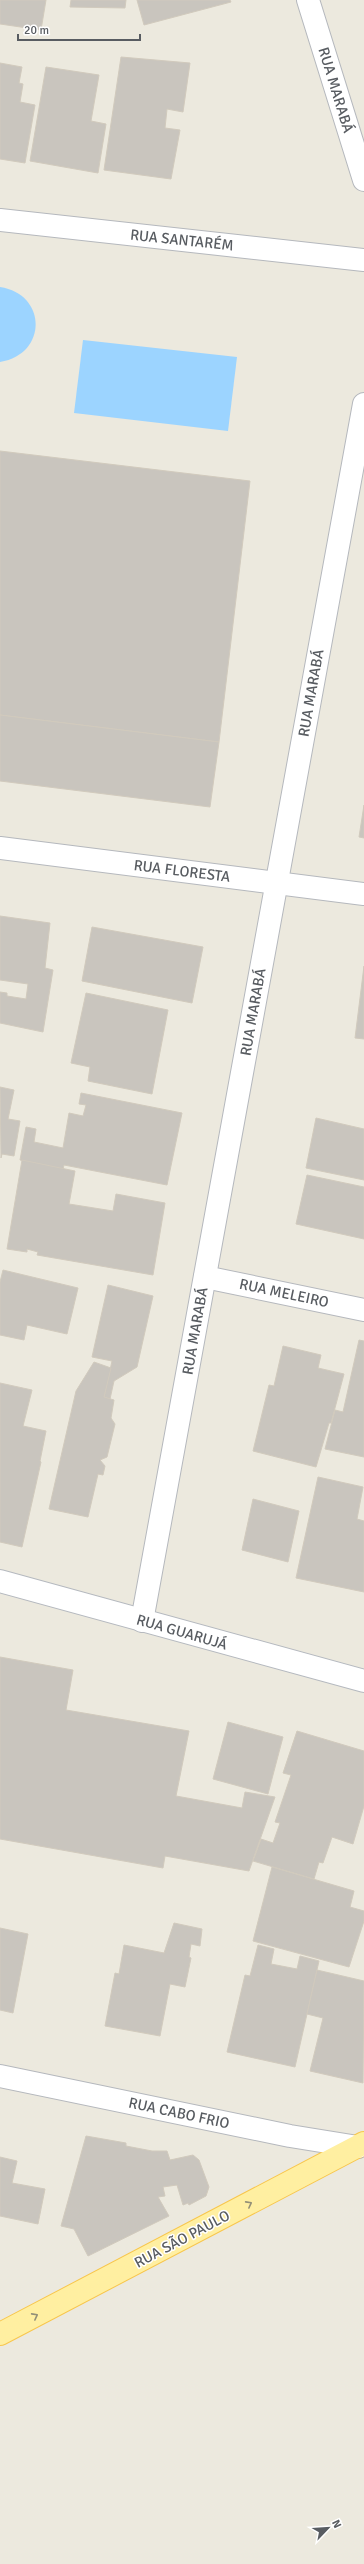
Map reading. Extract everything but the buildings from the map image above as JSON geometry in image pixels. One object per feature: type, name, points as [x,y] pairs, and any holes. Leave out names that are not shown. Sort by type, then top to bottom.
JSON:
[{"type":"main road","name":"RUA SÃO PAULO","points":[[0,2334],[361,2145]]},
{"type":"street","name":"RUA MARABÁ","points":[[308,0],[364,180]]},
{"type":"street","name":"RUA SANTARÉM","points":[[0,220],[364,260]]},
{"type":"street","name":"RUA MARABÁ","points":[[142,1621],[364,404]]},
{"type":"street","name":"RUA FLORESTA","points":[[0,848],[364,894]]},
{"type":"street","name":"RUA MELEIRO","points":[[205,1277],[364,1310]]},
{"type":"street","name":"RUA GUARUJÁ","points":[[0,1581],[364,1681]]},
{"type":"street","name":"RUA CABO FRIO","points":[[0,2076],[290,2136],[361,2145]]},
{"type":"water","points":[[0,287],[15,292],[27,301],[33,312],[36,324],[33,337],[27,348],[16,357],[0,362]]},
{"type":"water","points":[[83,340],[237,357],[228,431],[74,413]]}]
